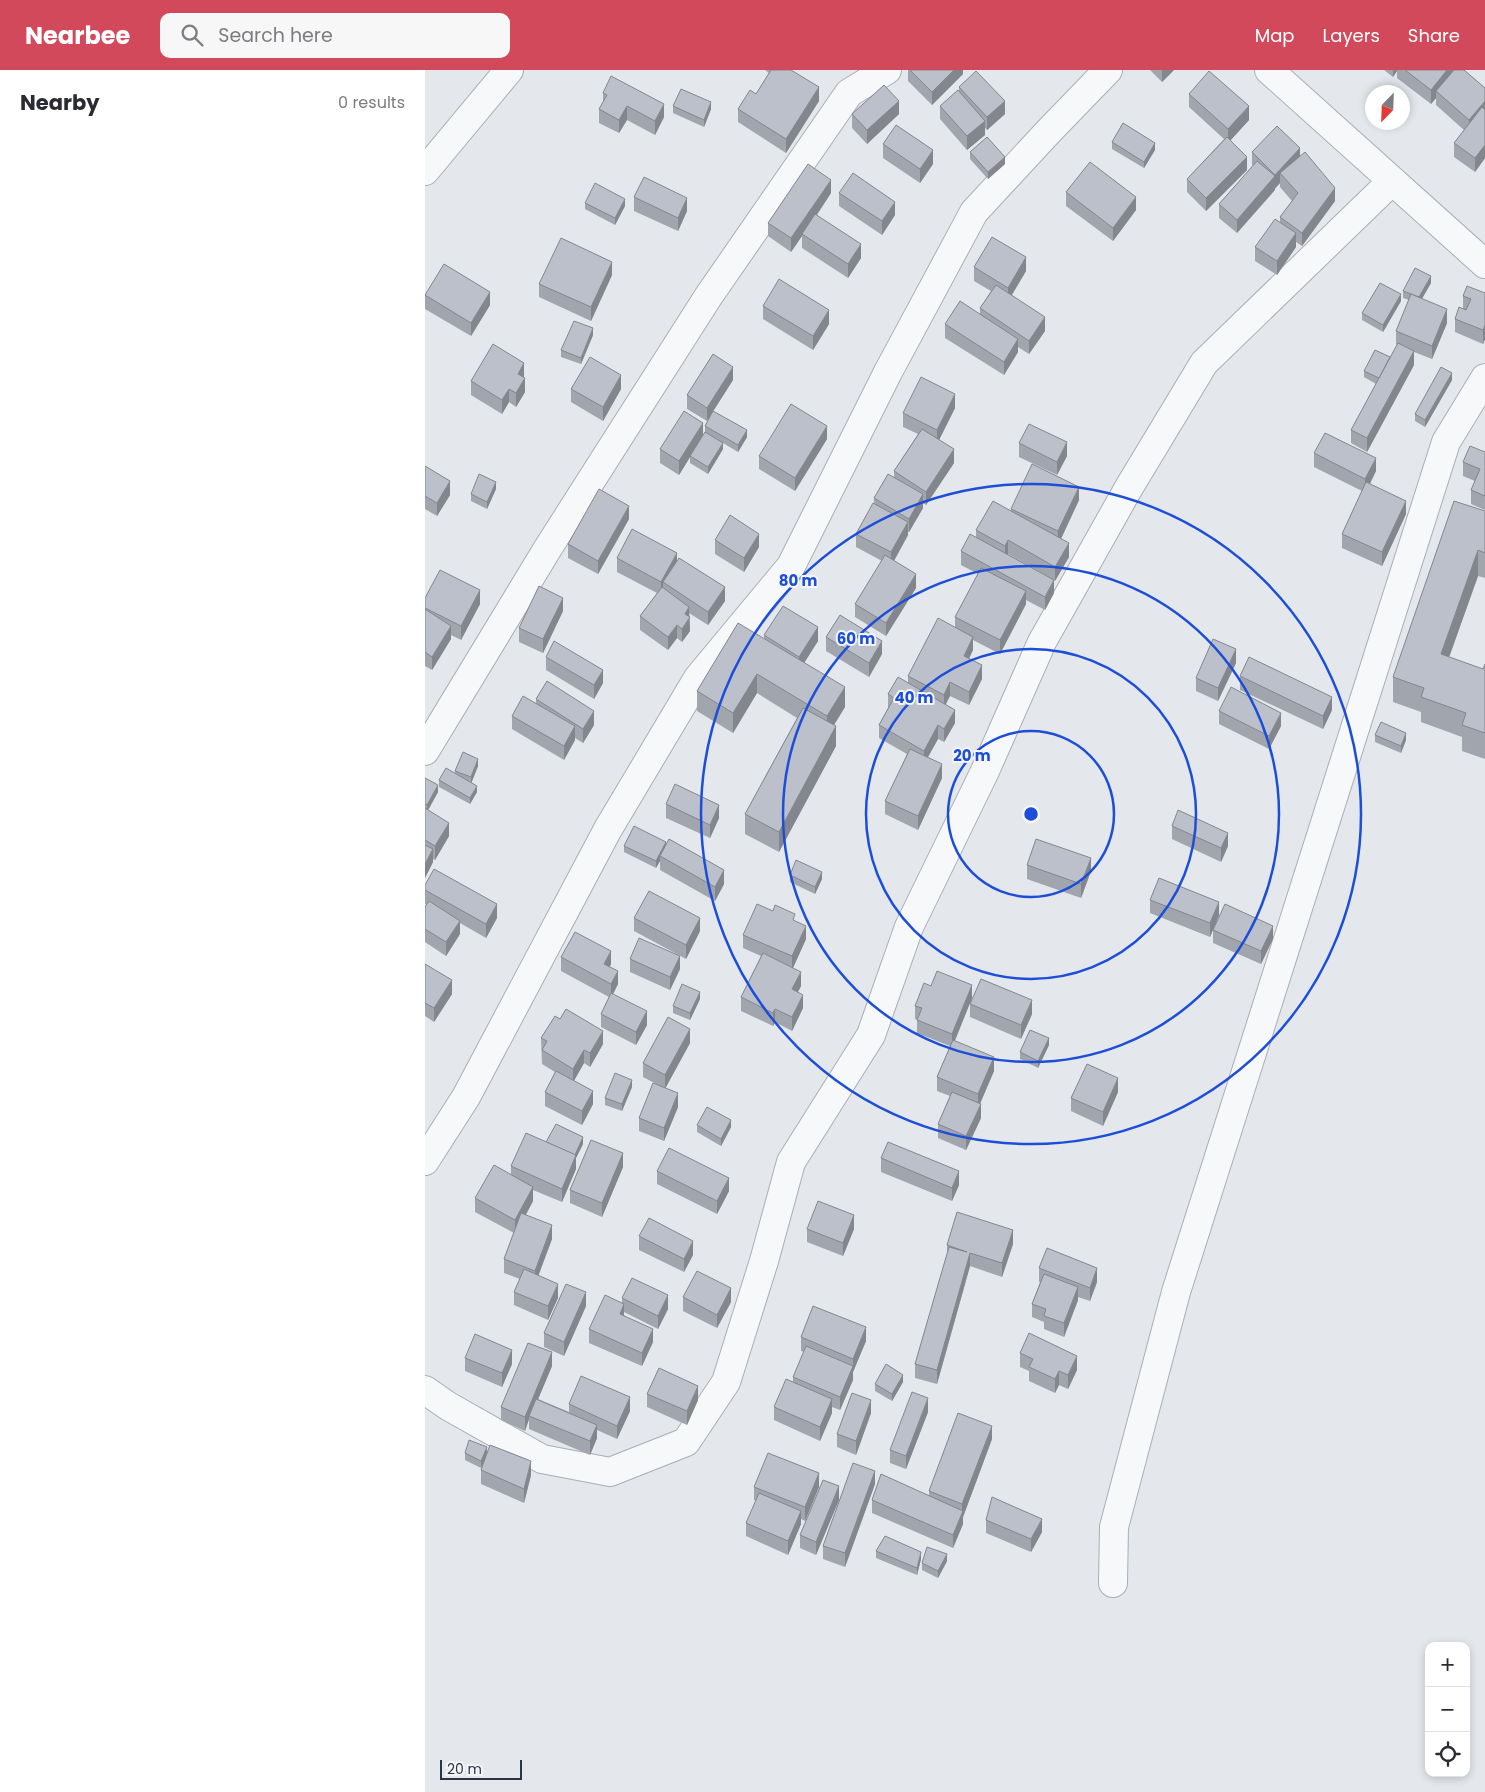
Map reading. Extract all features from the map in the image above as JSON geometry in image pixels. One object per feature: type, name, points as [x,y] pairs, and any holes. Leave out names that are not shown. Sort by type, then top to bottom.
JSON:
[{"type":"street","points":[[425,171],[509,70]]},
{"type":"street","points":[[425,751],[547,548],[708,297],[849,93],[887,70]]},
{"type":"street","points":[[425,1161],[466,1097],[607,829],[698,678],[791,566],[888,372],[974,212],[1108,70]]},
{"type":"street","points":[[1269,70],[1485,264]]},
{"type":"street","points":[[425,1390],[448,1406],[542,1459],[610,1472],[686,1442],[726,1382],[764,1261],[791,1162],[871,1035],[909,927],[985,771],[1042,642],[1128,488],[1204,363],[1392,181]]},
{"type":"street","points":[[1113,1583],[1114,1527],[1176,1292],[1447,442],[1485,378]]},
{"type":"building","points":[[771,70],[791,70],[819,87],[786,139],[738,109],[750,90],[756,94]]},
{"type":"building","points":[[910,70],[954,70],[932,92]]},
{"type":"building","points":[[1405,70],[1447,70],[1431,90]]},
{"type":"building","points":[[1454,70],[1464,70],[1485,88],[1485,101],[1469,120],[1436,91]]},
{"type":"building","points":[[976,71],[1005,101],[987,117],[959,87]]},
{"type":"building","points":[[1209,71],[1249,106],[1228,129],[1189,94]]},
{"type":"building","points":[[611,76],[664,104],[655,121],[627,106],[619,120],[599,109],[607,95],[603,93]]},
{"type":"building","points":[[884,85],[899,101],[867,130],[852,114]]},
{"type":"building","points":[[681,89],[711,102],[704,120],[673,106]]},
{"type":"building","points":[[958,90],[985,121],[967,136],[940,106]]},
{"type":"building","points":[[1482,107],[1485,110],[1485,145],[1475,158],[1454,143]]},
{"type":"building","points":[[1123,123],[1155,143],[1144,162],[1112,142]]},
{"type":"building","points":[[896,125],[933,150],[920,169],[883,144]]},
{"type":"building","points":[[1277,126],[1300,148],[1275,175],[1252,152]]},
{"type":"building","points":[[987,137],[1005,157],[988,172],[970,152]]},
{"type":"building","points":[[1227,137],[1247,157],[1206,198],[1187,179]]},
{"type":"building","points":[[1305,152],[1335,188],[1302,233],[1280,217],[1298,193],[1280,173]]},
{"type":"building","points":[[1257,161],[1275,176],[1237,220],[1219,204]]},
{"type":"building","points":[[1090,162],[1136,197],[1113,228],[1066,192]]},
{"type":"building","points":[[808,164],[831,180],[791,238],[768,223]]},
{"type":"building","points":[[853,173],[895,202],[882,221],[839,193]]},
{"type":"building","points":[[644,177],[687,198],[678,218],[634,197]]},
{"type":"building","points":[[595,183],[625,199],[615,218],[585,203]]},
{"type":"building","points":[[815,214],[861,244],[848,264],[802,234]]},
{"type":"building","points":[[1275,219],[1296,233],[1277,261],[1255,247]]},
{"type":"building","points":[[992,237],[1026,257],[1008,288],[974,267]]},
{"type":"building","points":[[561,238],[612,262],[591,307],[539,284]]},
{"type":"building","points":[[444,264],[490,292],[471,323],[425,295]]},
{"type":"building","points":[[1415,268],[1431,276],[1419,297],[1403,291]]},
{"type":"building","points":[[779,279],[829,310],[813,336],[763,306]]},
{"type":"building","points":[[1380,283],[1401,294],[1383,325],[1362,313]]},
{"type":"building","points":[[996,285],[1045,317],[1029,341],[980,308]]},
{"type":"building","points":[[1467,286],[1485,293],[1485,325],[1483,330],[1455,319],[1459,307],[1466,310],[1471,299],[1463,296]]},
{"type":"building","points":[[1411,294],[1447,309],[1432,346],[1396,331]]},
{"type":"building","points":[[960,301],[1018,339],[1004,362],[945,324]]},
{"type":"building","points":[[574,321],[593,328],[581,358],[561,350]]},
{"type":"building","points":[[1398,343],[1414,351],[1367,438],[1351,430]]},
{"type":"building","points":[[493,344],[524,363],[518,374],[525,378],[516,393],[509,389],[502,400],[471,381]]},
{"type":"building","points":[[1375,350],[1390,357],[1379,378],[1364,371]]},
{"type":"building","points":[[713,354],[733,367],[707,408],[687,395]]},
{"type":"building","points":[[590,357],[621,375],[603,407],[571,389]]},
{"type":"building","points":[[1441,367],[1452,373],[1425,420],[1415,414]]},
{"type":"building","points":[[921,377],[955,394],[937,430],[903,413]]},
{"type":"building","points":[[791,404],[827,426],[795,478],[759,456]]},
{"type":"building","points":[[684,411],[703,423],[679,461],[660,449]]},
{"type":"building","points":[[713,411],[747,430],[738,445],[705,426]]},
{"type":"building","points":[[1029,424],[1067,442],[1057,462],[1019,443]]},
{"type":"building","points":[[922,429],[954,449],[926,492],[894,471]]},
{"type":"building","points":[[705,432],[723,443],[708,467],[690,456]]},
{"type":"building","points":[[1325,433],[1376,458],[1365,479],[1314,453]]},
{"type":"building","points":[[1470,446],[1485,452],[1485,496],[1471,490],[1480,469],[1463,462]]},
{"type":"building","points":[[1032,464],[1079,487],[1058,531],[1011,509]]},
{"type":"building","points":[[425,466],[450,481],[437,503],[425,496]]},
{"type":"building","points":[[479,474],[496,482],[487,502],[471,494]]},
{"type":"building","points":[[888,474],[923,494],[909,519],[874,498]]},
{"type":"building","points":[[1366,482],[1406,501],[1382,552],[1342,534]]},
{"type":"building","points":[[599,489],[629,506],[598,561],[568,544]]},
{"type":"building","points":[[993,501],[1069,543],[1055,567],[1008,540],[1005,546],[976,530]]},
{"type":"building","points":[[1454,501],[1485,511],[1485,553],[1478,550],[1441,654],[1483,669],[1485,664],[1485,733],[1462,725],[1466,713],[1421,697],[1424,688],[1393,677]]},
{"type":"building","points":[[873,503],[908,522],[891,552],[856,534]]},
{"type":"building","points":[[730,515],[759,534],[744,558],[715,540]]},
{"type":"building","points":[[632,529],[677,553],[661,582],[617,558]]},
{"type":"building","points":[[970,534],[1054,580],[1045,597],[961,551]]},
{"type":"building","points":[[885,555],[916,574],[886,623],[855,604]]},
{"type":"building","points":[[679,558],[725,587],[708,612],[663,582]]},
{"type":"building","points":[[981,568],[1026,591],[1000,640],[955,617]]},
{"type":"building","points":[[440,570],[480,590],[461,626],[425,608],[425,598]]},
{"type":"building","points":[[539,586],[563,598],[543,639],[519,628]]},
{"type":"building","points":[[662,587],[689,607],[685,614],[690,617],[682,629],[677,625],[668,637],[640,616]]},
{"type":"building","points":[[783,606],[818,627],[799,657],[764,635]]},
{"type":"building","points":[[425,609],[451,626],[432,657],[425,652]]},
{"type":"building","points":[[840,615],[882,641],[869,663],[826,637]]},
{"type":"building","points":[[938,618],[973,637],[964,656],[982,665],[969,692],[950,682],[944,695],[908,676]]},
{"type":"building","points":[[738,623],[845,687],[827,716],[757,674],[733,713],[697,691]]},
{"type":"building","points":[[1213,639],[1236,649],[1218,688],[1196,678]]},
{"type":"building","points":[[554,641],[603,670],[594,685],[546,657]]},
{"type":"building","points":[[1249,657],[1332,697],[1323,716],[1240,676]]},
{"type":"building","points":[[898,677],[955,710],[944,729],[938,725],[924,751],[879,725],[894,698],[888,694]]},
{"type":"building","points":[[547,681],[594,711],[583,729],[536,699]]},
{"type":"building","points":[[1231,687],[1281,713],[1269,736],[1219,711]]},
{"type":"building","points":[[523,696],[575,726],[564,746],[512,716]]},
{"type":"building","points":[[803,708],[836,726],[779,832],[745,814]]},
{"type":"building","points":[[1381,722],[1406,733],[1401,746],[1375,735]]},
{"type":"building","points":[[910,749],[942,764],[918,816],[885,801]]},
{"type":"building","points":[[463,752],[478,759],[471,777],[455,771]]},
{"type":"building","points":[[446,768],[477,786],[470,798],[439,780]]},
{"type":"building","points":[[425,778],[438,785],[427,805],[425,804]]},
{"type":"building","points":[[675,784],[719,805],[710,825],[666,804]]},
{"type":"building","points":[[425,808],[449,823],[435,846],[425,840]]},
{"type":"building","points":[[1178,810],[1228,833],[1221,848],[1172,826]]},
{"type":"building","points":[[634,826],[666,842],[656,861],[624,846]]},
{"type":"building","points":[[669,839],[724,870],[715,887],[660,856]]},
{"type":"building","points":[[1036,839],[1091,858],[1081,884],[1027,865]]},
{"type":"building","points":[[425,845],[433,849],[425,864]]},
{"type":"building","points":[[796,860],[822,872],[815,887],[790,875]]},
{"type":"building","points":[[434,869],[497,904],[486,924],[425,890],[425,885]]},
{"type":"building","points":[[1159,878],[1219,902],[1210,923],[1150,900]]},
{"type":"building","points":[[649,891],[700,918],[686,945],[634,918]]},
{"type":"building","points":[[429,901],[460,921],[446,942],[425,929],[425,907]]},
{"type":"building","points":[[757,904],[773,911],[775,905],[795,914],[793,920],[806,926],[792,956],[743,935]]},
{"type":"building","points":[[1225,904],[1273,926],[1261,951],[1213,930]]},
{"type":"building","points":[[575,932],[611,951],[604,964],[618,971],[611,984],[561,957]]},
{"type":"building","points":[[639,938],[680,956],[670,977],[630,959]]},
{"type":"building","points":[[763,953],[801,972],[792,989],[803,995],[792,1017],[775,1009],[773,1013],[741,997]]},
{"type":"building","points":[[425,964],[452,980],[434,1008],[425,1003]]},
{"type":"building","points":[[937,971],[972,985],[952,1034],[917,1020],[922,1008],[915,1006],[924,983],[931,986]]},
{"type":"building","points":[[981,979],[1032,1000],[1021,1025],[970,1004]]},
{"type":"building","points":[[682,984],[700,992],[690,1013],[673,1006]]},
{"type":"building","points":[[611,993],[647,1011],[636,1032],[601,1014]]},
{"type":"building","points":[[566,1009],[603,1031],[590,1053],[584,1050],[573,1069],[542,1050],[547,1041],[541,1038],[555,1016],[560,1019]]},
{"type":"building","points":[[668,1017],[690,1029],[665,1075],[643,1063]]},
{"type":"building","points":[[1030,1030],[1049,1038],[1038,1061],[1020,1052]]},
{"type":"building","points":[[953,1040],[994,1057],[978,1094],[937,1077]]},
{"type":"building","points":[[1087,1064],[1118,1078],[1103,1112],[1071,1098]]},
{"type":"building","points":[[556,1071],[593,1091],[582,1111],[545,1092]]},
{"type":"building","points":[[615,1073],[632,1080],[622,1104],[605,1098]]},
{"type":"building","points":[[653,1083],[678,1093],[664,1128],[639,1118]]},
{"type":"building","points":[[952,1092],[981,1104],[966,1136],[938,1124]]},
{"type":"building","points":[[707,1107],[731,1120],[721,1139],[697,1125]]},
{"type":"building","points":[[556,1124],[583,1137],[575,1155],[546,1142]]},
{"type":"building","points":[[526,1133],[576,1155],[562,1189],[511,1166]]},
{"type":"building","points":[[591,1140],[623,1153],[602,1203],[570,1190]]},
{"type":"building","points":[[888,1142],[959,1171],[952,1188],[881,1158]]},
{"type":"building","points":[[669,1148],[729,1178],[717,1201],[657,1171]]},
{"type":"building","points":[[494,1165],[533,1187],[515,1220],[475,1198]]},
{"type":"building","points":[[818,1201],[854,1215],[843,1243],[807,1229]]},
{"type":"building","points":[[957,1212],[1013,1230],[1002,1263],[970,1253],[937,1370],[915,1364],[949,1247],[967,1252],[947,1245]]},
{"type":"building","points":[[521,1213],[552,1225],[535,1271],[504,1259]]},
{"type":"building","points":[[649,1218],[693,1241],[684,1259],[639,1236]]},
{"type":"building","points":[[1047,1248],[1097,1268],[1090,1288],[1039,1268]]},
{"type":"building","points":[[524,1269],[558,1284],[548,1306],[514,1292]]},
{"type":"building","points":[[697,1271],[731,1288],[717,1315],[683,1297]]},
{"type":"building","points":[[1044,1274],[1078,1287],[1064,1323],[1044,1316],[1046,1309],[1032,1304]]},
{"type":"building","points":[[632,1278],[668,1295],[658,1316],[622,1298]]},
{"type":"building","points":[[566,1284],[586,1292],[564,1342],[544,1333]]},
{"type":"building","points":[[605,1295],[624,1304],[620,1314],[653,1329],[642,1353],[589,1329]]},
{"type":"building","points":[[813,1306],[866,1327],[853,1359],[801,1337]]},
{"type":"building","points":[[1029,1333],[1077,1356],[1068,1375],[1059,1371],[1055,1379],[1029,1367],[1033,1359],[1020,1353]]},
{"type":"building","points":[[475,1334],[512,1350],[502,1373],[465,1358]]},
{"type":"building","points":[[528,1343],[552,1352],[525,1417],[501,1407]]},
{"type":"building","points":[[806,1346],[853,1366],[840,1397],[793,1377]]},
{"type":"building","points":[[886,1364],[903,1375],[892,1394],[875,1384]]},
{"type":"building","points":[[659,1368],[698,1386],[687,1411],[647,1394]]},
{"type":"building","points":[[581,1376],[630,1397],[617,1426],[569,1404]]},
{"type":"building","points":[[786,1379],[832,1399],[820,1427],[774,1407]]},
{"type":"building","points":[[912,1392],[928,1398],[906,1456],[890,1450]]},
{"type":"building","points":[[852,1393],[871,1400],[856,1441],[837,1434]]},
{"type":"building","points":[[536,1399],[597,1425],[590,1441],[529,1416]]},
{"type":"building","points":[[958,1413],[992,1426],[962,1504],[929,1491]]},
{"type":"building","points":[[469,1440],[487,1447],[481,1461],[465,1453]]},
{"type":"building","points":[[490,1445],[531,1461],[524,1489],[481,1470]]},
{"type":"building","points":[[768,1453],[819,1473],[805,1507],[754,1487]]},
{"type":"building","points":[[853,1463],[875,1471],[845,1553],[823,1546]]},
{"type":"building","points":[[881,1474],[963,1511],[953,1535],[872,1500]]},
{"type":"building","points":[[823,1480],[839,1486],[816,1542],[800,1535]]},
{"type":"building","points":[[759,1493],[801,1511],[788,1541],[746,1523]]},
{"type":"building","points":[[992,1497],[1042,1519],[1031,1539],[986,1520]]},
{"type":"building","points":[[885,1536],[921,1552],[917,1568],[876,1551]]},
{"type":"building","points":[[927,1547],[947,1554],[938,1571],[922,1563]]}]
